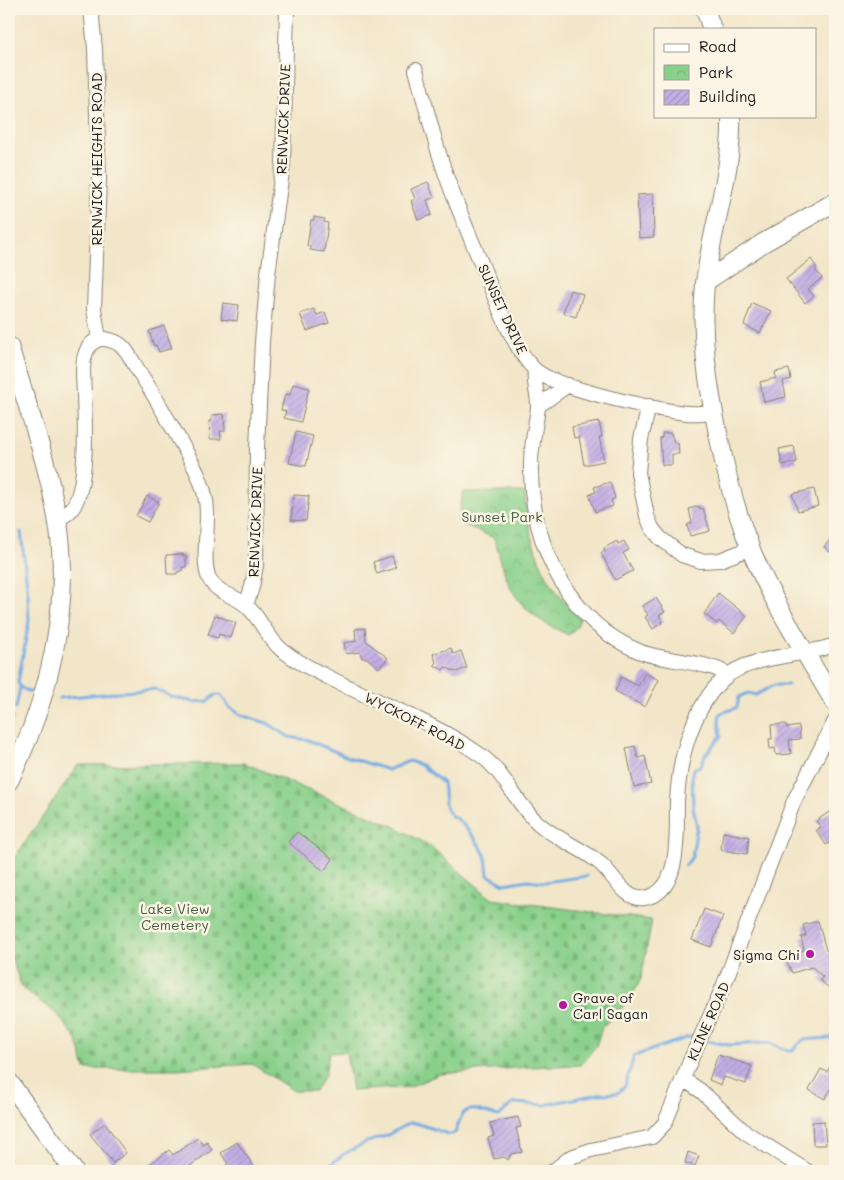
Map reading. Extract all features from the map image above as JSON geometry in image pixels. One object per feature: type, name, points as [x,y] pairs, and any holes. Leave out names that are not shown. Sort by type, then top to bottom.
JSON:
[{"type":"street","name":"RENWICK HEIGHTS ROAD","points":[[91,9],[95,49],[99,178],[94,309],[99,339]]},
{"type":"street","name":"RENWICK DRIVE","points":[[246,605],[256,565],[257,447],[262,342],[268,274],[283,164],[287,9]]},
{"type":"street","points":[[705,9],[712,28]]},
{"type":"street","name":"SUNSET DRIVE","points":[[416,70],[444,169],[466,225],[511,334],[535,370],[556,382],[568,386],[649,406],[689,413],[713,412]]},
{"type":"street","points":[[731,118],[730,152],[705,282],[702,327],[713,412],[728,480],[751,548],[805,653],[835,702]]},
{"type":"street","points":[[705,282],[763,243],[835,202]]},
{"type":"street","points":[[57,518],[67,515],[72,510],[78,497],[85,450],[84,360],[86,350],[99,339],[109,340],[124,348],[151,388],[198,474],[208,511],[206,564],[210,579],[214,586],[246,605]]},
{"type":"street","points":[[9,346],[50,484],[61,551],[59,615],[52,662],[41,703],[25,748],[9,781]]},
{"type":"street","points":[[535,370],[534,382],[538,406],[531,457],[534,510],[549,558],[566,589],[588,617],[607,634],[624,644],[657,657],[718,668],[728,675]]},
{"type":"street","points":[[538,406],[568,386]]},
{"type":"street","points":[[649,406],[640,444],[638,473],[647,516],[652,528],[660,538],[682,555],[701,561],[720,560],[751,548]]},
{"type":"street","name":"WYCKOFF ROAD","points":[[246,605],[270,638],[281,649],[302,664],[448,735],[480,755],[500,774],[526,811],[540,825],[596,860],[623,889],[637,898],[646,898],[658,892],[670,878],[674,857],[679,781],[684,753],[701,708],[714,689],[728,675],[746,666],[790,654],[821,650],[835,645]]},
{"type":"street","name":"KLINE ROAD","points":[[553,1171],[571,1157],[591,1150],[652,1137],[665,1123],[727,978],[794,801],[835,721]]},
{"type":"street","points":[[683,1079],[701,1092],[745,1132],[807,1171]]},
{"type":"street","points":[[9,1082],[74,1171]]},
{"type":"green space","name":"Sunset Park","points":[[463,492],[525,492],[529,527],[540,561],[556,592],[580,618],[577,626],[569,635],[537,617],[517,598],[506,577],[494,538],[458,522]]},
{"type":"green space","name":"Lake View Cemetery","points":[[244,763],[394,826],[430,846],[492,899],[652,920],[641,979],[629,1001],[602,1027],[596,1046],[580,1065],[440,1074],[409,1087],[352,1091],[346,1052],[329,1053],[325,1075],[315,1091],[294,1091],[252,1064],[176,1069],[85,1069],[77,1040],[57,1014],[22,988],[9,951],[9,866],[78,765]]},
{"type":"building","points":[[428,182],[434,198],[427,200],[432,215],[418,220],[411,201],[415,199],[411,189]]},
{"type":"building","points":[[653,194],[654,237],[639,238],[637,195]]},
{"type":"building","points":[[314,217],[325,219],[324,222],[328,223],[324,252],[310,250],[310,246],[307,246],[311,220],[314,220]]},
{"type":"building","points":[[811,259],[817,268],[815,270],[822,278],[808,289],[814,296],[805,303],[786,279]]},
{"type":"building","points":[[570,290],[583,294],[576,317],[563,313]]},
{"type":"building","points":[[223,303],[239,305],[237,321],[221,319]]},
{"type":"building","points":[[752,303],[771,311],[760,333],[744,325]]},
{"type":"building","points":[[314,309],[317,315],[325,312],[329,323],[307,331],[300,314]]},
{"type":"building","points":[[164,326],[172,348],[159,352],[156,345],[154,346],[149,331]]},
{"type":"building","points":[[789,369],[791,379],[783,381],[786,397],[764,402],[760,382],[776,378],[775,372]]},
{"type":"building","points":[[293,384],[309,388],[301,422],[284,418],[286,411],[281,410],[285,394],[290,395]]},
{"type":"building","points":[[224,414],[225,431],[220,431],[221,439],[210,439],[209,421],[212,421],[212,415]]},
{"type":"building","points":[[599,422],[602,437],[599,437],[604,461],[584,465],[579,437],[574,438],[572,427]]},
{"type":"building","points":[[296,432],[313,436],[306,466],[289,463]]},
{"type":"building","points":[[662,433],[671,433],[674,443],[678,443],[679,454],[672,454],[672,465],[662,465],[660,438],[662,438]]},
{"type":"building","points":[[794,446],[797,462],[782,465],[779,449]]},
{"type":"building","points":[[610,482],[615,498],[611,500],[613,506],[595,512],[589,494],[596,492],[594,487]]},
{"type":"building","points":[[814,489],[818,506],[798,511],[792,494]]},
{"type":"building","points":[[294,495],[309,496],[306,521],[291,520]]},
{"type":"building","points":[[147,496],[159,502],[148,522],[136,516]]},
{"type":"building","points":[[699,506],[700,509],[703,508],[710,531],[690,536],[687,525],[692,523],[689,509]]},
{"type":"building","points":[[835,533],[835,556],[824,547]]},
{"type":"building","points":[[617,541],[618,544],[624,541],[629,550],[623,553],[633,571],[615,580],[601,553],[605,551],[604,548]]},
{"type":"building","points":[[183,554],[183,556],[186,556],[186,567],[182,567],[182,571],[177,572],[177,574],[167,574],[166,555]]},
{"type":"building","points":[[392,556],[396,568],[377,574],[373,562]]},
{"type":"building","points":[[718,593],[747,616],[734,633],[719,621],[717,624],[704,614]]},
{"type":"building","points":[[656,598],[665,612],[659,615],[663,622],[653,629],[645,617],[648,615],[642,606]]},
{"type":"building","points":[[215,615],[236,623],[231,638],[219,634],[218,638],[208,635]]},
{"type":"building","points":[[365,628],[366,641],[388,658],[379,668],[367,658],[362,658],[360,652],[346,654],[344,643],[356,641],[355,629]]},
{"type":"building","points":[[451,648],[453,654],[461,651],[467,668],[456,672],[445,667],[443,670],[434,665],[436,662],[433,654]]},
{"type":"building","points":[[645,673],[659,680],[645,707],[615,691],[621,677],[638,686]]},
{"type":"building","points":[[786,724],[787,728],[799,726],[800,739],[789,740],[791,754],[776,755],[775,748],[770,749],[769,739],[772,739],[771,725]]},
{"type":"building","points":[[635,746],[638,758],[645,756],[651,784],[634,787],[626,748]]},
{"type":"building","points":[[829,812],[835,820],[835,839],[826,845],[816,830],[821,827],[816,821]]},
{"type":"building","points":[[297,832],[333,859],[324,871],[288,842]]},
{"type":"building","points":[[723,832],[749,837],[747,854],[721,850]]},
{"type":"building","points":[[704,909],[723,916],[711,947],[692,940]]},
{"type":"building","name":"Sigma Chi","points":[[818,921],[826,950],[835,958],[835,979],[828,987],[820,980],[823,977],[812,967],[792,973],[787,962],[787,955],[804,950],[801,937],[806,936],[803,925]]},
{"type":"building","points":[[718,1055],[752,1066],[746,1084],[724,1077],[721,1085],[709,1080]]},
{"type":"building","points":[[835,1059],[835,1082],[825,1099],[809,1090],[821,1069],[827,1072]]},
{"type":"building","points":[[518,1117],[521,1127],[516,1128],[522,1152],[511,1154],[508,1160],[504,1157],[494,1159],[488,1138],[494,1136],[490,1123]]},
{"type":"building","points":[[824,1121],[826,1145],[813,1145],[812,1122]]},
{"type":"building","points":[[105,1123],[126,1153],[113,1163],[90,1134]]},
{"type":"building","points":[[198,1138],[203,1145],[207,1142],[212,1150],[183,1171],[179,1166],[172,1171],[140,1171],[169,1150],[173,1155]]},
{"type":"building","points":[[237,1142],[257,1171],[231,1171],[226,1165],[228,1164],[221,1153]]},
{"type":"building","points":[[688,1152],[699,1156],[695,1166],[685,1163]]},
{"type":"waterway","points":[[9,466],[13,485]]},
{"type":"waterway","points":[[21,532],[29,621],[18,682],[20,687],[31,693]]},
{"type":"waterway","points":[[685,866],[692,857],[697,826],[693,807],[692,773],[695,768],[701,766],[705,755],[721,736],[720,714],[737,707],[739,697],[748,693],[756,695],[774,685],[788,685]]},
{"type":"waterway","points":[[16,708],[20,687]]},
{"type":"waterway","points":[[59,698],[155,689],[172,697],[194,702],[208,701],[215,695],[221,695],[229,707],[241,715],[267,723],[289,737],[308,740],[348,757],[388,770],[409,761],[421,765],[443,783],[445,804],[448,811],[451,816],[465,827],[483,851],[488,875],[504,884],[528,880],[545,882],[587,876]]},
{"type":"waterway","points":[[9,728],[12,718]]},
{"type":"waterway","points":[[707,1041],[729,1045],[770,1043],[792,1051],[803,1040],[829,1038],[835,1035]]},
{"type":"waterway","points":[[322,1171],[344,1154],[367,1142],[386,1136],[409,1123],[416,1123],[448,1134],[455,1133],[462,1115],[469,1110],[499,1116],[515,1103],[544,1105],[598,1094],[618,1093],[625,1086],[634,1056],[692,1036]]},
{"type":"place","name":"Sigma Chi","points":[[810,954]]},
{"type":"place","name":"Grave of Carl Sagan","points":[[563,1005]]}]
